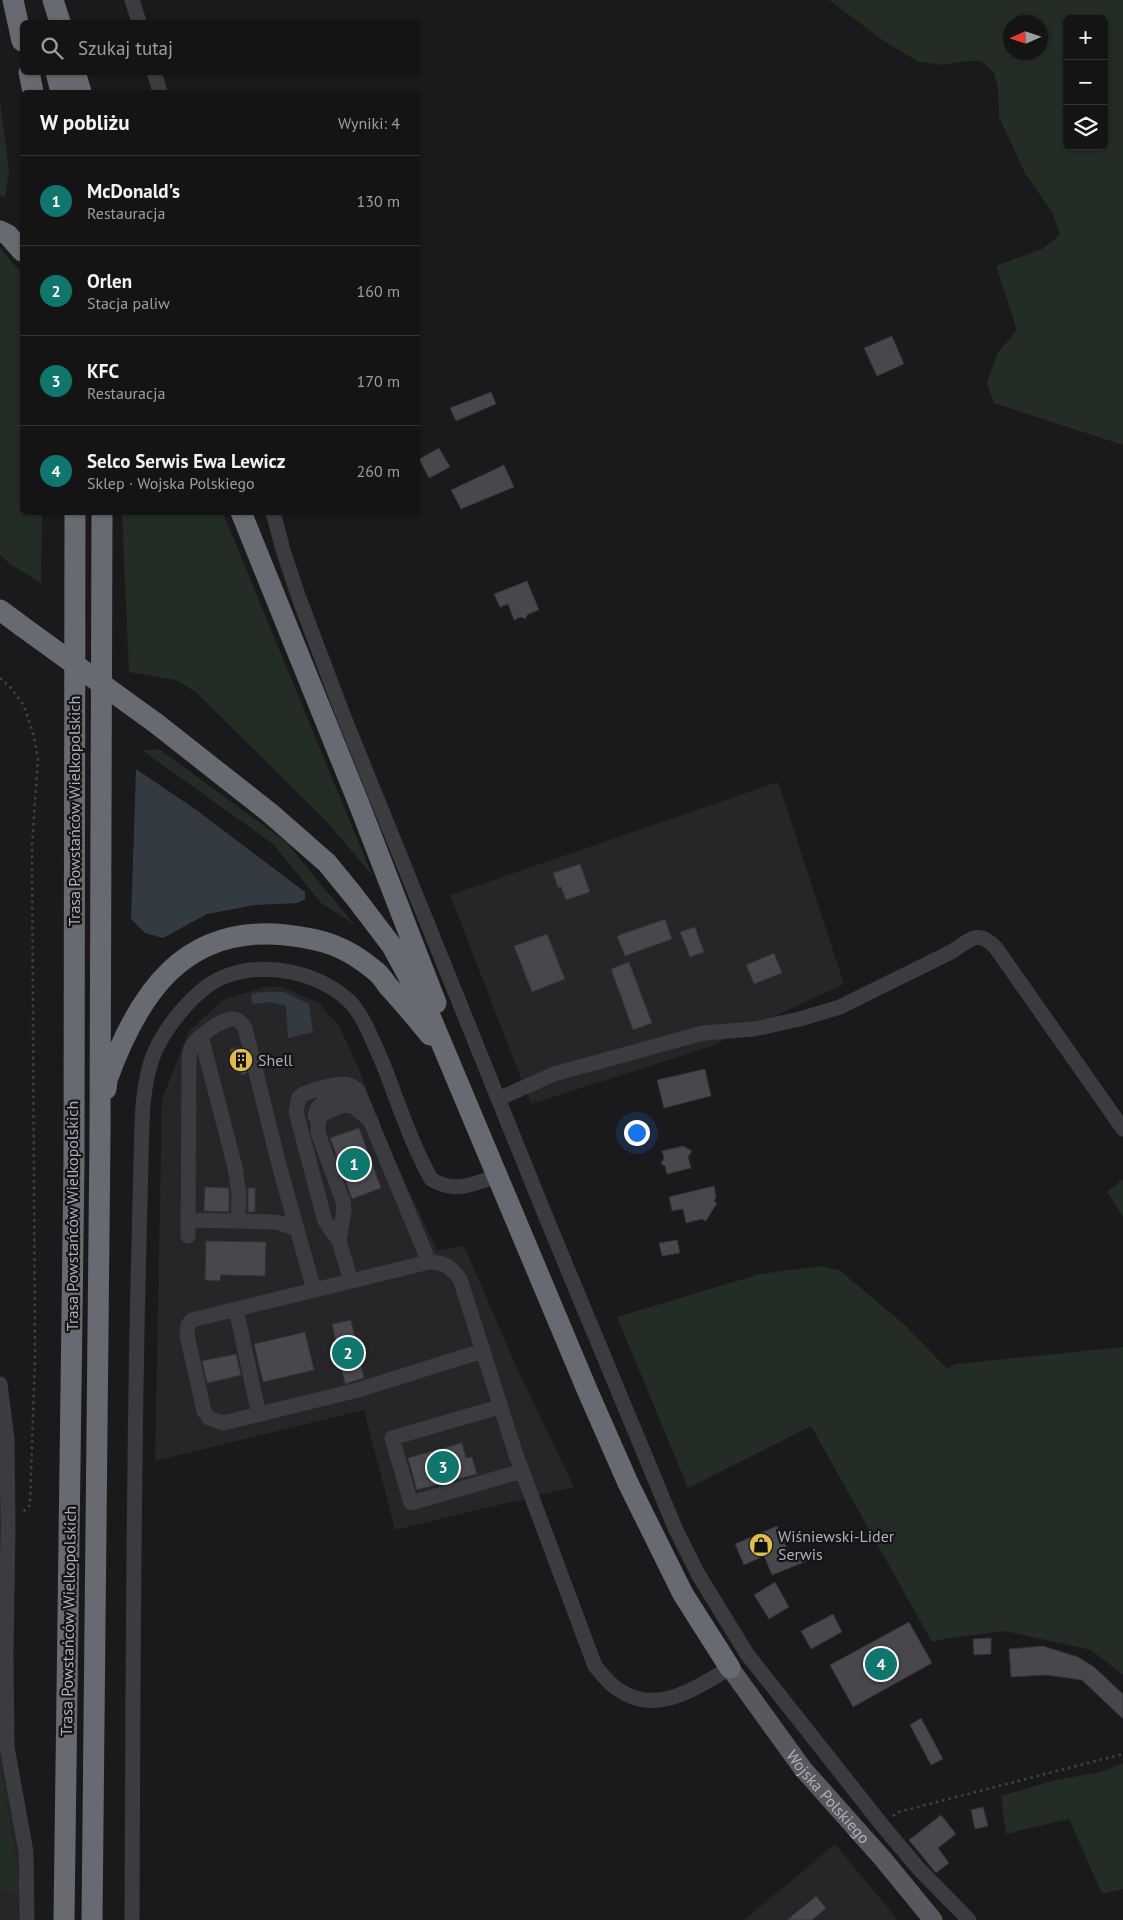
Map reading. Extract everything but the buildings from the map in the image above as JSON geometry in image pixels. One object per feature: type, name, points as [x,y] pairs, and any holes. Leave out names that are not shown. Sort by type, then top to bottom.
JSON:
[{"type":"highway","points":[[13,0],[20,32]]},
{"type":"highway","points":[[40,0],[45,20]]},
{"type":"highway","points":[[53,0],[59,20]]},
{"type":"highway","points":[[30,75],[33,90]]},
{"type":"highway","points":[[57,75],[60,90]]},
{"type":"highway","points":[[76,75],[80,90]]},
{"type":"highway","points":[[0,231],[8,235],[20,249]]},
{"type":"highway","name":"Trasa Powstańców Wielkopolskich","points":[[64,1920],[74,1161],[74,515]]},
{"type":"highway","name":"Trasa Powstańców Wielkopolskich","points":[[92,1920],[100,1136],[102,515]]},
{"type":"highway","points":[[242,515],[359,804],[441,1014],[447,1057]]},
{"type":"highway","points":[[0,610],[157,724],[270,813],[327,863],[392,946],[430,1016],[628,1483],[683,1594],[730,1668]]},
{"type":"highway","points":[[100,1136],[107,1080],[127,1028],[143,1002],[160,980],[181,960],[222,940],[263,933],[316,939],[340,947],[374,969],[447,1057]]},
{"type":"main road","name":"Wojska Polskiego","points":[[730,1668],[804,1769],[877,1852],[933,1920]]},
{"type":"street","points":[[132,0],[138,20]]},
{"type":"street","points":[[155,75],[159,90]]},
{"type":"street","points":[[275,515],[283,550],[296,590],[338,703],[498,1099],[676,1530],[698,1574],[747,1654],[882,1825],[919,1869],[969,1920]]},
{"type":"street","points":[[498,1099],[554,1074],[703,1033],[754,1029],[800,1019],[840,1007],[953,951],[969,940],[983,937],[996,948],[1123,1129]]},
{"type":"street","points":[[132,1920],[141,1157],[143,1102],[153,1056],[164,1035],[180,1013],[202,990],[226,976],[276,969],[299,974],[328,984],[351,1003],[372,1039],[431,1179],[452,1188],[497,1176]]},
{"type":"street","points":[[188,1236],[190,1155],[189,1056],[191,1048],[201,1036],[230,1019],[239,1020],[245,1028],[279,1165],[314,1290]]},
{"type":"street","points":[[201,1036],[236,1173],[239,1194],[238,1221]]},
{"type":"street","points":[[351,1281],[339,1241],[325,1221],[296,1112],[298,1097],[304,1092],[349,1084],[362,1096],[429,1262]]},
{"type":"street","points":[[339,1241],[344,1216],[343,1201],[318,1133],[315,1113],[320,1104],[340,1098],[372,1122]]},
{"type":"street","points":[[189,1220],[276,1222],[296,1228]]},
{"type":"street","points":[[482,1351],[358,1390],[223,1423],[209,1418],[204,1411],[187,1335],[188,1326],[192,1320],[429,1262],[447,1265],[460,1279],[482,1351],[499,1407],[595,1666],[611,1684],[631,1697],[654,1701],[676,1698],[730,1668]]},
{"type":"street","points":[[236,1309],[259,1415]]},
{"type":"street","points":[[0,1384],[7,1439],[7,1747],[26,1852],[27,1920]]},
{"type":"street","points":[[499,1407],[392,1438],[411,1503],[522,1471]]},
{"type":"path","points":[[0,678],[12,688],[24,706],[33,733],[38,758],[32,845],[35,1358],[30,1505],[8,1528]]},
{"type":"path","points":[[882,1825],[898,1812],[1123,1754]]},
{"type":"shaded area","points":[[829,0],[1123,0],[1123,445],[994,403],[987,383],[997,354],[1017,330],[996,266],[1042,249],[1060,235],[1053,214],[1025,173],[999,117],[998,89],[994,72],[981,61],[966,61],[943,65],[917,61],[884,41]]},
{"type":"shaded area","points":[[0,102],[9,170],[5,197],[0,195]]},
{"type":"shaded area","points":[[0,248],[20,272],[20,515],[42,515],[41,583],[10,564],[0,555]]},
{"type":"shaded area","points":[[122,515],[224,515],[372,875],[328,823],[197,693],[176,680],[129,672]]},
{"type":"shaded area","points":[[159,749],[286,842],[354,924],[321,903],[273,844],[143,751]]},
{"type":"shaded area","points":[[136,769],[195,809],[305,892],[305,899],[298,903],[255,905],[207,914],[163,938],[145,933],[131,919]]},
{"type":"shaded area","points":[[778,782],[844,984],[709,1047],[531,1104],[450,895]]},
{"type":"shaded area","points":[[265,987],[283,987],[319,1003],[339,1026],[358,1067],[386,1142],[437,1250],[464,1246],[516,1366],[574,1487],[395,1530],[364,1410],[155,1461],[162,1099],[189,1031],[224,999]]},
{"type":"shaded area","points":[[284,992],[309,1004],[313,1032],[288,1038],[286,1006],[270,1002],[254,1004],[252,1002],[251,996],[253,993]]},
{"type":"shaded area","points":[[1123,1179],[1123,1217],[1107,1192]]},
{"type":"shaded area","points":[[821,1266],[839,1270],[906,1326],[947,1369],[956,1364],[1123,1347],[1123,1675],[1091,1650],[1005,1631],[932,1642],[811,1426],[688,1488],[617,1317],[760,1274]]},
{"type":"shaded area","points":[[15,1747],[20,1920],[0,1920],[0,1750]]},
{"type":"shaded area","points":[[0,1762],[17,1866],[19,1896],[0,1889]]},
{"type":"shaded area","points":[[1123,1763],[1123,1889],[1102,1894],[1069,1819],[1006,1834],[1001,1796],[1056,1780],[1101,1772]]},
{"type":"shaded area","points":[[835,1844],[898,1920],[744,1920]]},
{"type":"place","name":"Shell","points":[[241,1060]]},
{"type":"place","name":"McDonald's","points":[[354,1164]]},
{"type":"place","name":"Orlen","points":[[348,1353]]},
{"type":"place","name":"KFC","points":[[443,1467]]},
{"type":"place","name":"Wiśniewski-Lider Serwis","points":[[761,1545]]},
{"type":"place","name":"Selco Serwis Ewa Lewicz","points":[[881,1664]]}]
